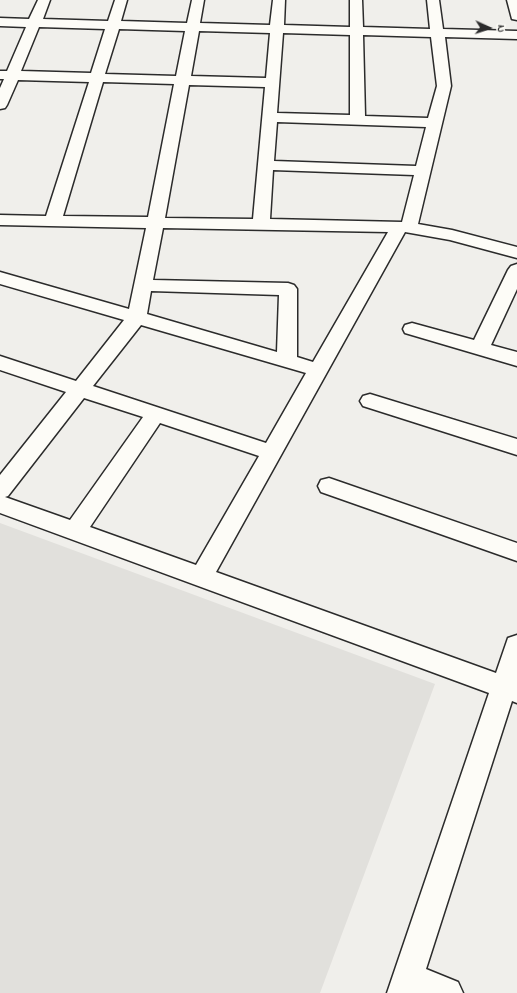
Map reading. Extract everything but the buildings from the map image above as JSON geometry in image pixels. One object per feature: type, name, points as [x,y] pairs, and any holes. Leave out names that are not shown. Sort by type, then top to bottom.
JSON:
[{"type":"street","points":[[0,105],[6,75],[34,23],[44,0]]},
{"type":"street","points":[[53,220],[121,0]]},
{"type":"street","points":[[0,490],[137,317],[198,0]]},
{"type":"street","points":[[261,225],[279,0]]},
{"type":"street","points":[[356,0],[358,120]]},
{"type":"street","points":[[201,577],[318,370],[404,227],[423,171],[444,86],[433,0]]},
{"type":"street","points":[[513,0],[517,16]]},
{"type":"street","points":[[0,22],[517,35]]},
{"type":"street","points":[[6,75],[273,83]]},
{"type":"street","points":[[270,117],[435,123]]},
{"type":"street","points":[[266,166],[423,171]]},
{"type":"street","points":[[0,220],[404,227],[452,235],[517,253]]},
{"type":"street","points":[[480,349],[517,270]]},
{"type":"street","points":[[0,278],[318,370]]},
{"type":"street","points":[[143,285],[288,289],[287,361]]},
{"type":"street","points":[[412,329],[517,359]]},
{"type":"street","points":[[0,363],[271,452]]},
{"type":"street","points":[[370,401],[517,447]]},
{"type":"street","points":[[75,532],[156,414]]},
{"type":"street","points":[[329,486],[517,552]]},
{"type":"street","points":[[0,504],[510,689]]},
{"type":"street","points":[[447,993],[405,985],[510,689],[517,646]]},
{"type":"shaded area","points":[[0,523],[435,684],[320,993],[0,993]]}]
